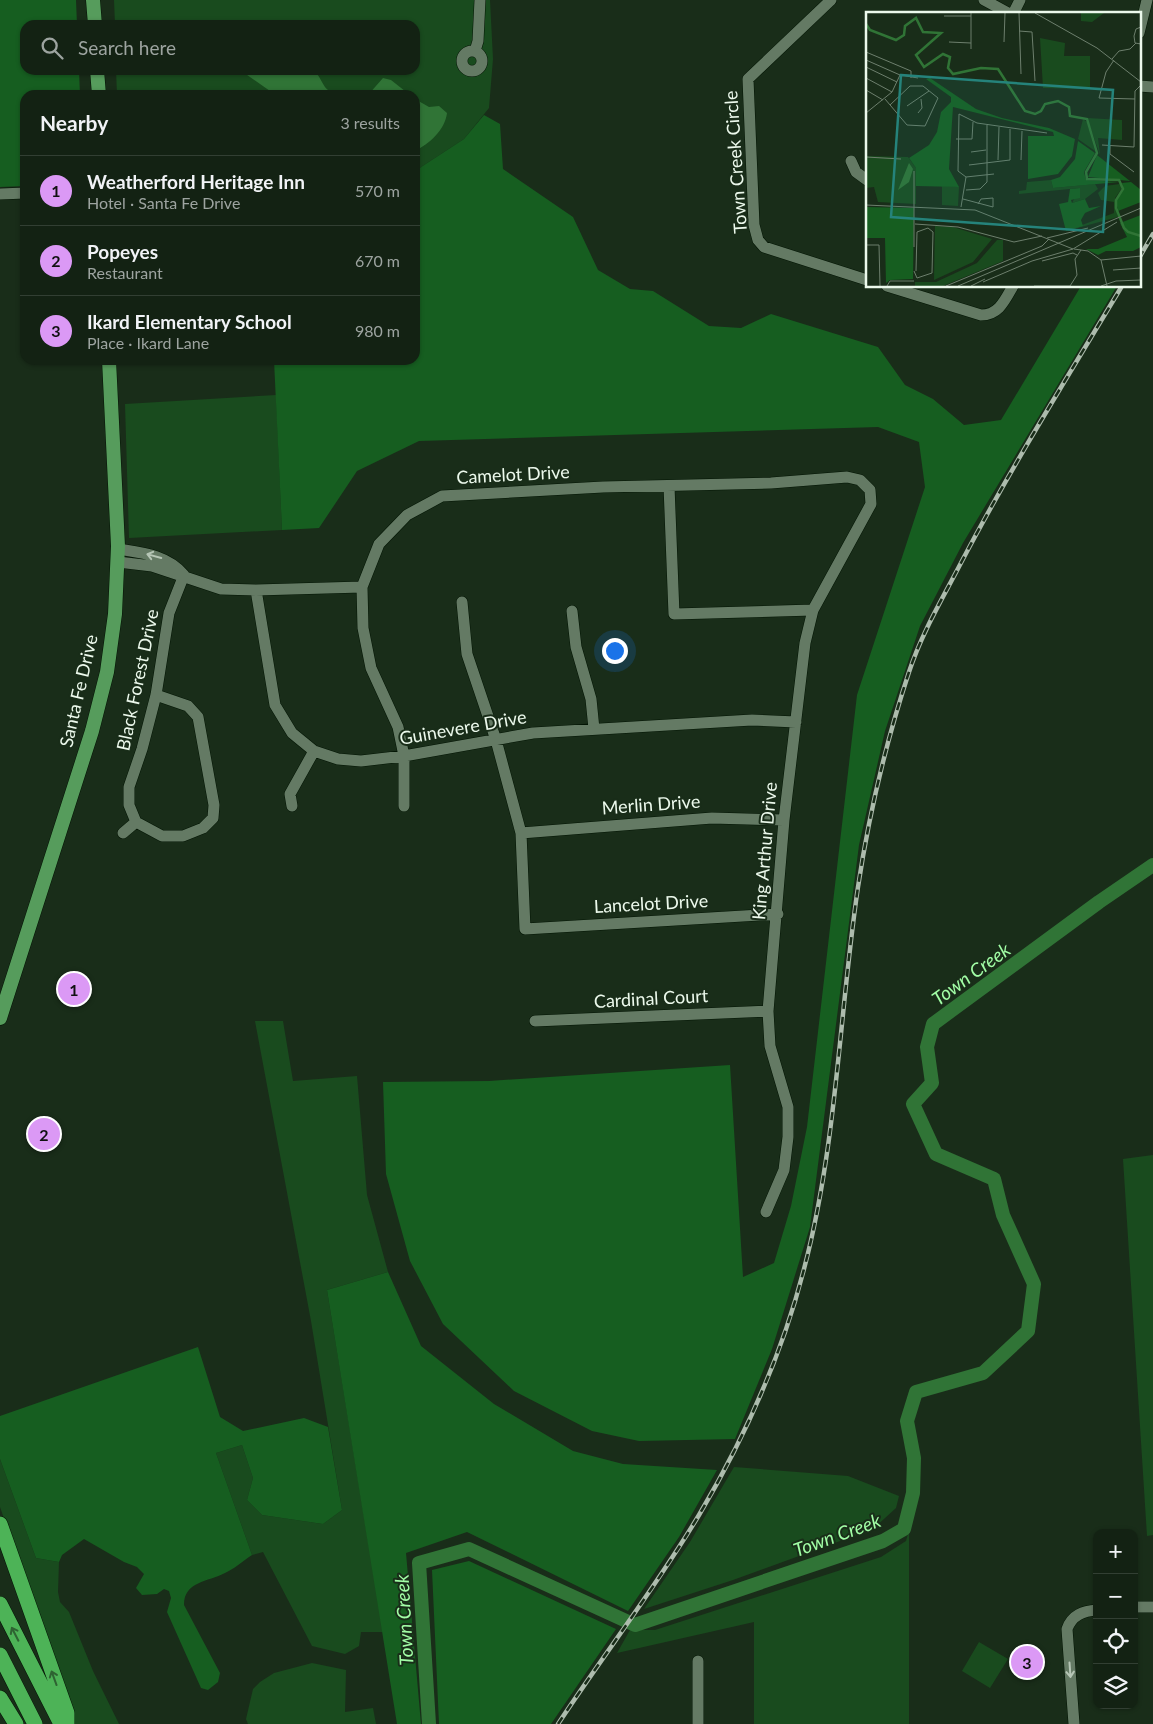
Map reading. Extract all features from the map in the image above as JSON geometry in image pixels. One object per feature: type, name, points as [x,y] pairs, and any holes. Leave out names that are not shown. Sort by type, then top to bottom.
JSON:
[{"type":"highway","points":[[0,1524],[67,1713],[67,1724]]},
{"type":"highway","points":[[0,1604],[61,1724]]},
{"type":"highway","points":[[0,1655],[35,1724]]},
{"type":"highway","points":[[0,1698],[16,1724]]},
{"type":"main road","points":[[93,0],[95,20]]},
{"type":"main road","points":[[97,75],[99,90]]},
{"type":"main road","name":"Santa Fe Drive","points":[[0,1018],[92,731],[106,672],[115,614],[118,555],[108,365]]},
{"type":"street","points":[[475,51],[478,41],[480,0]]},
{"type":"street","name":"Town Creek Circle","points":[[831,0],[748,78],[754,225],[758,240],[764,247],[866,280]]},
{"type":"street","points":[[984,0],[1007,12]]},
{"type":"street","points":[[1012,12],[1020,0]]},
{"type":"street","points":[[1140,29],[1147,0]]},
{"type":"street","points":[[1140,86],[1153,87]]},
{"type":"street","points":[[851,161],[854,169],[866,179]]},
{"type":"street","points":[[0,194],[20,193]]},
{"type":"street","points":[[893,288],[981,315],[988,315],[997,310],[1011,288]]},
{"type":"street","name":"Camelot Drive","points":[[404,806],[404,756],[398,727],[371,668],[363,628],[362,587],[379,544],[407,515],[442,496],[603,487],[770,483],[847,477],[860,480],[870,490],[871,504]]},
{"type":"street","points":[[669,486],[674,614],[813,610]]},
{"type":"street","name":"King Arthur Drive","points":[[766,1212],[784,1170],[788,1114],[782,1079],[770,1046],[768,1011],[778,914],[784,820],[805,643],[813,610],[871,504]]},
{"type":"street","points":[[118,555],[221,588],[256,590],[362,587]]},
{"type":"street","name":"Black Forest Drive","points":[[136,822],[129,805],[129,787],[142,749],[156,696],[169,614],[184,575]]},
{"type":"street","name":"Guinevere Drive","points":[[256,590],[275,705],[292,733],[314,751],[338,759],[361,761],[404,756],[533,733],[752,720],[796,722]]},
{"type":"street","points":[[462,602],[467,654],[496,740],[521,833]]},
{"type":"street","points":[[572,611],[576,647],[591,699],[594,729]]},
{"type":"street","points":[[123,833],[136,822],[162,836],[183,836],[203,828],[213,818],[214,805],[198,717],[188,706],[156,696]]},
{"type":"street","points":[[292,806],[290,794],[314,751]]},
{"type":"street","name":"Merlin Drive","points":[[521,833],[712,818],[784,820]]},
{"type":"street","name":"Lancelot Drive","points":[[521,833],[525,929],[778,914]]},
{"type":"street","name":"Cardinal Court","points":[[535,1022],[768,1011]]},
{"type":"street","points":[[1138,1607],[1153,1608]]},
{"type":"street","points":[[1074,1724],[1067,1636],[1070,1622],[1081,1612],[1093,1610]]},
{"type":"street","points":[[698,1661],[698,1724]]},
{"type":"shaded area","points":[[0,0],[76,0],[77,20],[20,20],[20,75],[79,75],[80,90],[20,90],[20,186],[0,187]]},
{"type":"shaded area","points":[[114,0],[490,0],[493,59],[489,108],[464,139],[420,168],[420,90],[117,90],[116,75],[420,75],[420,20],[115,20]]},
{"type":"shaded area","points":[[247,75],[317,75],[328,90],[269,90]]},
{"type":"shaded area","points":[[383,78],[391,80],[404,90],[372,90]]},
{"type":"shaded area","points":[[420,102],[429,107],[439,106],[447,113],[440,131],[420,148]]},
{"type":"shaded area","points":[[484,115],[500,124],[503,169],[573,217],[598,270],[630,289],[653,291],[709,326],[741,328],[771,314],[878,347],[905,385],[933,399],[964,425],[1001,420],[1080,288],[1116,288],[963,543],[920,626],[885,731],[859,845],[810,1227],[772,1349],[735,1439],[639,1441],[592,1431],[514,1391],[443,1324],[410,1261],[386,1174],[383,1082],[489,1081],[730,1065],[743,1277],[774,1263],[791,1206],[807,1127],[857,695],[925,487],[919,442],[878,427],[419,441],[357,471],[319,528],[282,530],[274,365],[420,365],[420,168],[464,139]]},
{"type":"shaded area","points":[[276,395],[282,530],[129,538],[125,404]]},
{"type":"shaded area","points":[[255,1021],[283,1021],[293,1081],[357,1076],[367,1195],[388,1272],[327,1290],[383,1632],[361,1632],[359,1646],[345,1654],[312,1646],[263,1552],[252,1555],[216,1453],[242,1445],[253,1478],[247,1500],[262,1515],[323,1524],[342,1510],[311,1321]]},
{"type":"shaded area","points":[[1153,1155],[1153,1535],[1147,1536],[1123,1159]]},
{"type":"shaded area","points":[[388,1272],[421,1346],[494,1404],[573,1451],[623,1464],[717,1470],[679,1537],[628,1611],[467,1532],[406,1553],[421,1724],[397,1724],[327,1290]]},
{"type":"shaded area","points":[[198,1347],[220,1417],[243,1431],[304,1418],[328,1427],[342,1510],[323,1524],[262,1515],[247,1500],[253,1478],[242,1445],[216,1453],[252,1555],[228,1571],[198,1583],[188,1591],[185,1597],[184,1605],[220,1673],[218,1682],[208,1690],[201,1688],[167,1612],[171,1598],[169,1591],[164,1589],[157,1594],[142,1595],[136,1588],[144,1574],[137,1567],[124,1562],[84,1539],[62,1555],[59,1562],[36,1558],[0,1459],[0,1416]]},
{"type":"shaded area","points":[[0,1459],[36,1558],[59,1562],[58,1592],[60,1602],[69,1612],[93,1671],[119,1724],[75,1724],[0,1507]]},
{"type":"shaded area","points":[[734,1467],[848,1476],[899,1496],[896,1508],[873,1529],[733,1580],[644,1609],[690,1542]]},
{"type":"shaded area","points":[[909,1530],[909,1724],[754,1724],[754,1622],[617,1653],[630,1630],[655,1630],[881,1557],[906,1541]]},
{"type":"shaded area","points":[[469,1561],[616,1629],[551,1724],[439,1724],[432,1570]]},
{"type":"shaded area","points":[[979,1642],[1008,1659],[990,1688],[962,1671]]},
{"type":"shaded area","points":[[312,1663],[346,1670],[345,1712],[373,1708],[376,1724],[248,1724],[246,1719],[253,1689],[260,1682],[274,1673]]},
{"type":"waterway","name":"Town Creek","points":[[429,1724],[419,1563],[469,1549],[635,1625],[883,1541],[904,1529],[913,1493],[914,1458],[907,1421],[916,1392],[983,1373],[1028,1331],[1034,1284],[1003,1215],[994,1179],[936,1154],[913,1104],[932,1083],[927,1047],[933,1024],[1099,902],[1153,865]]},
{"type":"railway","points":[[1140,256],[1153,234]]},
{"type":"railway","points":[[558,1724],[699,1515],[731,1457],[773,1365],[795,1301],[815,1222],[831,1127],[862,860],[886,752],[909,672],[927,628],[982,524],[1121,288]]},
{"type":"place","name":"Weatherford Heritage Inn","points":[[74,989]]},
{"type":"place","name":"Popeyes","points":[[44,1134]]},
{"type":"place","name":"Ikard Elementary School","points":[[1027,1662]]}]
